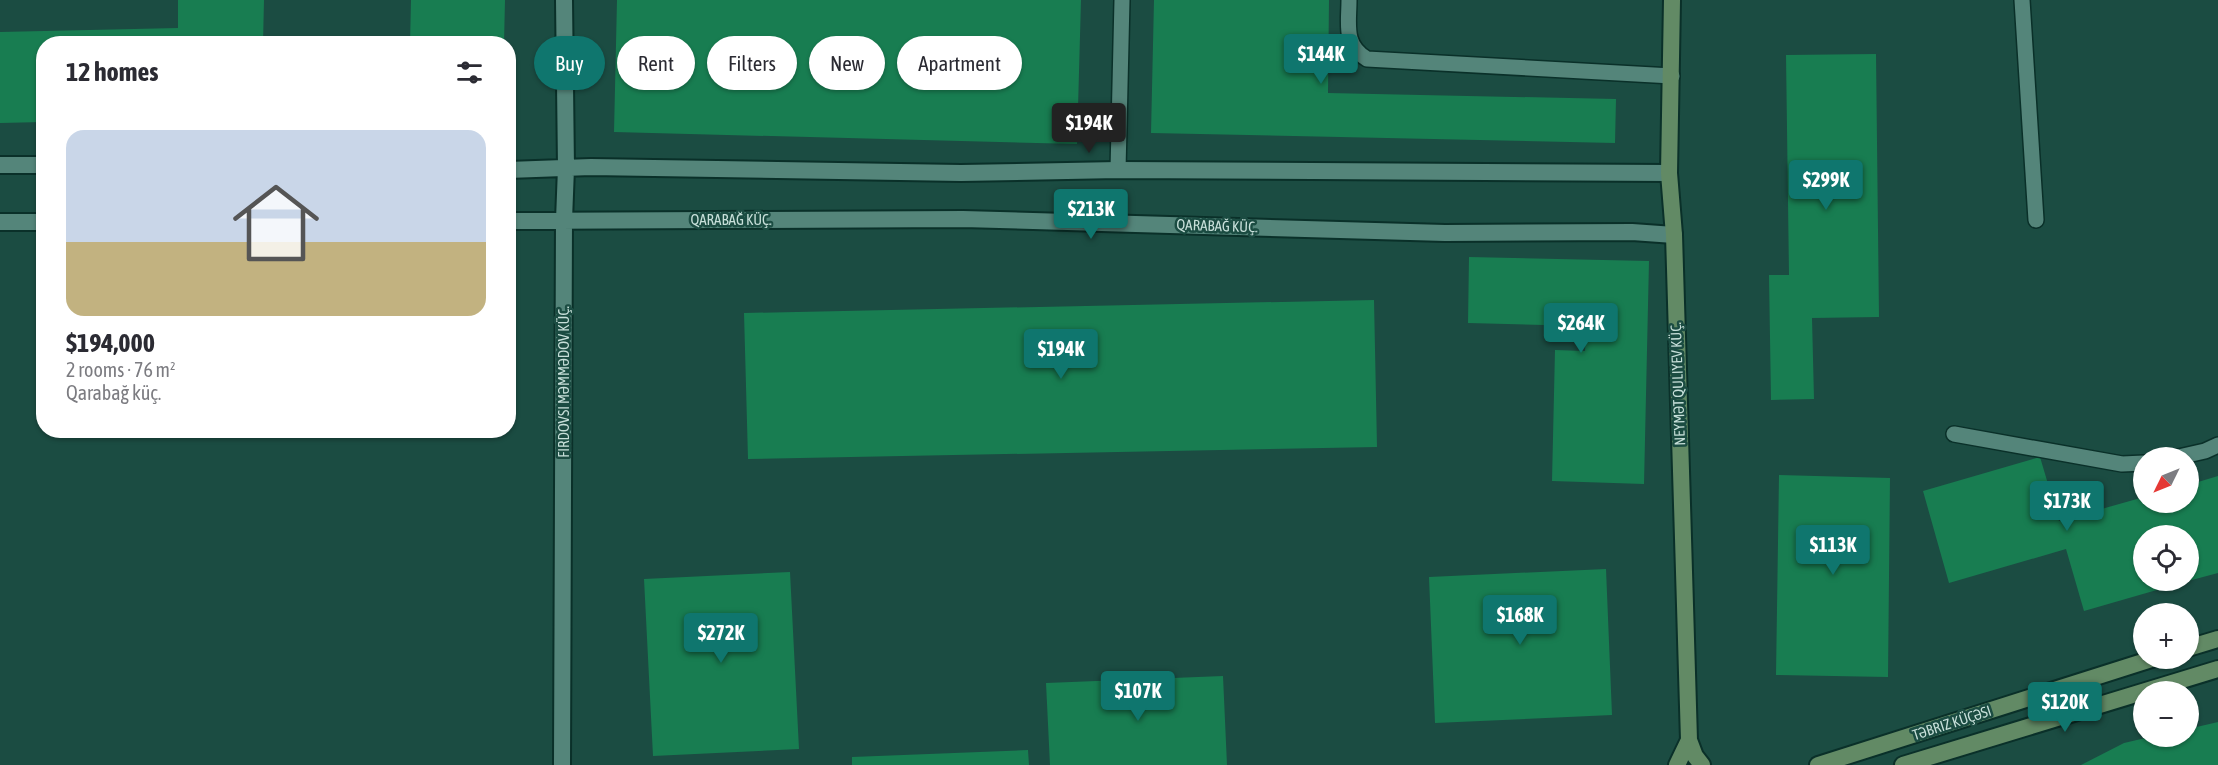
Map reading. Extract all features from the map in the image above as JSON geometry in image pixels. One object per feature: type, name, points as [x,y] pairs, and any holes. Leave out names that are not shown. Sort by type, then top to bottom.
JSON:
[{"type":"main road","name":"NEYMƏT QULIYEV KÜÇ.","points":[[1672,0],[1669,173],[1674,235],[1689,740],[1677,765]]},
{"type":"main road","points":[[2199,645],[2218,639]]},
{"type":"main road","name":"TƏBRIZ KÜÇƏSI","points":[[1818,765],[2133,665]]},
{"type":"main road","name":"TƏBRIZ KÜÇƏSI","points":[[1903,765],[2218,669]]},
{"type":"main road","points":[[1689,740],[1695,756],[1702,765]]},
{"type":"street","name":"FIRDOVSI MƏMMƏDOV KÜÇ.","points":[[562,765],[566,168],[564,0]]},
{"type":"street","points":[[0,165],[36,165]]},
{"type":"street","points":[[516,170],[591,166],[961,173],[1118,170],[1669,173]]},
{"type":"street","name":"QARABAĞ KÜÇ.","points":[[516,220],[963,219],[1445,233],[1632,232],[1674,235]]},
{"type":"street","points":[[0,222],[36,222]]},
{"type":"lane","points":[[1118,170],[1122,0]]},
{"type":"lane","points":[[1349,0],[1349,42],[1356,53],[1367,59],[1672,76]]},
{"type":"lane","points":[[2022,0],[2036,220]]},
{"type":"lane","points":[[1954,434],[2122,464],[2133,464]]},
{"type":"lane","points":[[2199,452],[2218,446]]},
{"type":"building","points":[[178,0],[264,0],[263,36],[36,36],[36,122],[0,123],[0,32],[178,28]]},
{"type":"building","points":[[411,0],[505,0],[504,36],[410,36]]},
{"type":"building","points":[[617,0],[1081,0],[1077,144],[614,132]]},
{"type":"building","points":[[1154,0],[1329,0],[1328,93],[1616,99],[1615,143],[1151,133]]},
{"type":"building","points":[[1876,54],[1879,317],[1812,318],[1814,399],[1771,400],[1769,275],[1789,275],[1786,55]]},
{"type":"building","points":[[1469,257],[1649,261],[1644,484],[1552,481],[1555,350],[1585,351],[1586,326],[1468,323]]},
{"type":"building","points":[[1374,300],[1377,447],[748,459],[744,313]]},
{"type":"building","points":[[2040,457],[2059,521],[2133,500],[2133,513],[2199,513],[2199,482],[2218,476],[2218,573],[2199,578],[2199,525],[2133,525],[2133,591],[2153,591],[2084,611],[2066,549],[1949,583],[1923,491]]},
{"type":"building","points":[[1779,475],[1890,478],[1888,677],[1776,675]]},
{"type":"building","points":[[1606,569],[1612,715],[1435,723],[1429,577]]},
{"type":"building","points":[[790,572],[799,749],[653,756],[644,579]]},
{"type":"building","points":[[1223,676],[1227,765],[1050,765],[1046,683]]},
{"type":"building","points":[[2218,722],[2218,765],[2081,765],[2124,743],[2133,741],[2133,747],[2199,747],[2199,726]]},
{"type":"building","points":[[1028,750],[1029,765],[852,765],[852,757]]}]
